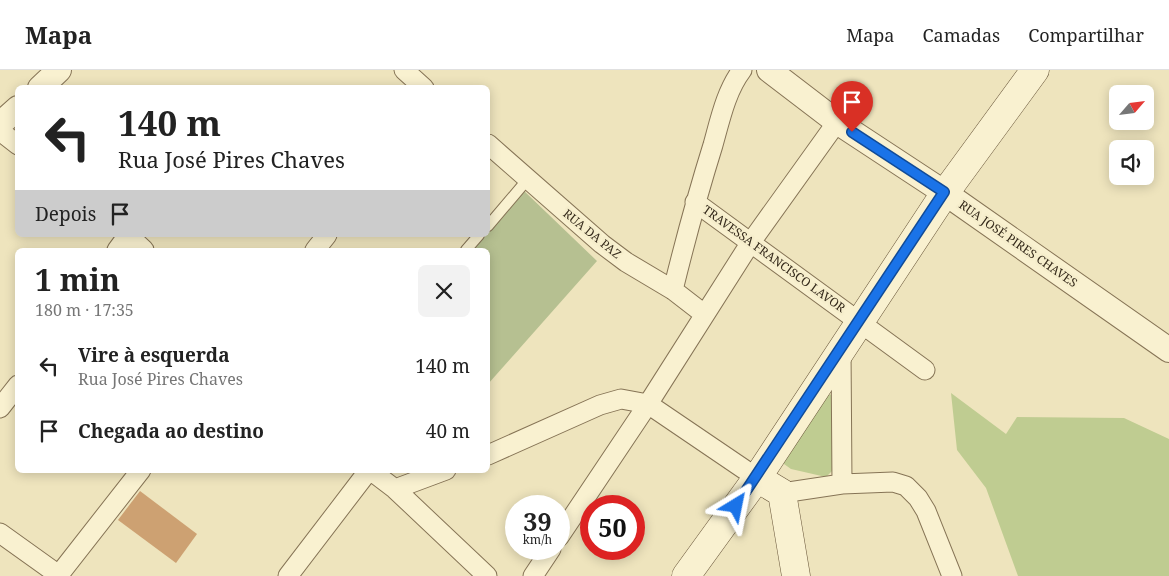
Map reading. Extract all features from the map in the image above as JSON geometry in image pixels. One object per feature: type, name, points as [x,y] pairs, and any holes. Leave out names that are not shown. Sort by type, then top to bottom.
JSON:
[{"type":"main road","points":[[686,576],[756,478],[944,192],[1035,70]]},
{"type":"main road","points":[[756,478],[782,493],[796,576]]},
{"type":"street","points":[[43,85],[59,70]]},
{"type":"street","points":[[404,70],[421,85]]},
{"type":"street","points":[[673,290],[695,202],[728,97],[736,78],[742,70]]},
{"type":"street","name":"RUA JOSÉ PIRES CHAVES","points":[[769,70],[836,122],[944,192],[1169,350]]},
{"type":"street","points":[[0,124],[15,111]]},
{"type":"street","points":[[570,520],[648,404],[751,242],[836,122]]},
{"type":"street","points":[[0,131],[15,144]]},
{"type":"street","name":"RUA DA PAZ","points":[[490,146],[602,244],[673,290],[704,314]]},
{"type":"street","name":"TRAVESSA FRANCISCO LAVOR","points":[[695,202],[925,370]]},
{"type":"street","points":[[118,248],[127,237]]},
{"type":"street","points":[[130,237],[142,248]]},
{"type":"street","points":[[317,248],[325,237]]},
{"type":"street","points":[[841,348],[842,484]]},
{"type":"street","points":[[0,408],[15,389]]},
{"type":"street","points":[[490,454],[610,401],[621,399],[648,404],[756,478]]},
{"type":"street","points":[[0,533],[59,576],[139,473]]},
{"type":"street","points":[[288,576],[367,473]]},
{"type":"street","points":[[373,473],[395,489],[488,576]]},
{"type":"street","points":[[395,489],[438,473]]},
{"type":"street","points":[[782,493],[842,484],[893,482],[906,486],[918,498],[926,511],[952,576]]},
{"type":"street","points":[[533,576],[544,560]]},
{"type":"lane","points":[[490,224],[527,180]]},
{"type":"lane","points":[[468,248],[477,237]]},
{"type":"green space","points":[[522,189],[597,261],[490,382],[490,248],[471,248],[480,237],[490,237],[490,227]]},
{"type":"green space","points":[[951,393],[1006,434],[1017,417],[1124,418],[1169,439],[1169,576],[1018,576],[986,488],[957,450]]},
{"type":"green space","points":[[833,394],[838,465],[826,477],[791,469],[784,464],[782,456],[825,396]]},
{"type":"building","points":[[140,491],[197,534],[176,563],[118,520]]},
{"type":"route","points":[[736,506],[764,467],[944,192],[852,132]]}]
